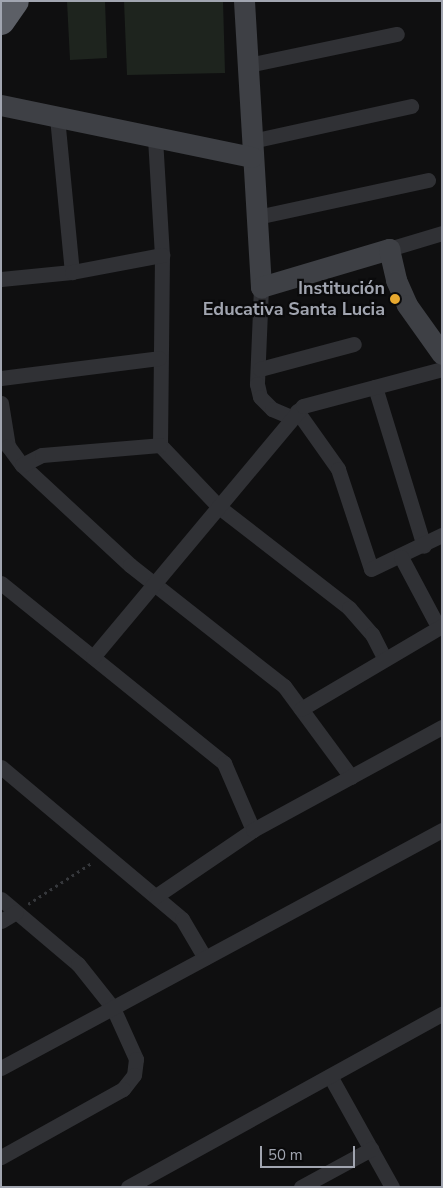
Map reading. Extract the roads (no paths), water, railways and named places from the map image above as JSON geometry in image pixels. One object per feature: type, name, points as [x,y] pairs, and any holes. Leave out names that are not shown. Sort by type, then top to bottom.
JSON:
[{"type":"highway","points":[[1,21],[15,1]]},
{"type":"street","points":[[244,1],[261,287],[260,369],[257,384],[260,397],[272,409],[294,414],[338,469],[371,569],[424,546],[442,535]]},
{"type":"street","points":[[248,65],[397,34]]},
{"type":"street","points":[[1,105],[155,138],[252,149],[411,106]]},
{"type":"street","points":[[57,117],[72,272]]},
{"type":"street","points":[[155,138],[162,255],[159,358],[160,446],[219,507],[349,608],[372,634],[382,654]]},
{"type":"street","points":[[257,217],[428,180]]},
{"type":"street","points":[[261,287],[442,233]]},
{"type":"street","points":[[93,657],[294,414],[320,399],[375,387],[442,359],[408,305],[396,280],[389,249]]},
{"type":"street","points":[[1,279],[72,272],[162,255]]},
{"type":"street","points":[[260,369],[354,344]]},
{"type":"street","points":[[1,378],[159,358]]},
{"type":"street","points":[[375,387],[424,546]]},
{"type":"street","points":[[1,403],[8,446],[22,465],[154,583],[284,686],[351,777]]},
{"type":"street","points":[[22,465],[42,455],[160,446]]},
{"type":"street","points":[[301,710],[438,624],[401,556]]},
{"type":"street","points":[[1,583],[224,763],[253,830]]},
{"type":"street","points":[[156,896],[253,830],[442,727]]},
{"type":"street","points":[[1,767],[182,919],[205,958]]},
{"type":"street","points":[[1,1068],[442,830]]},
{"type":"street","points":[[1,899],[78,964],[113,1008],[133,1052],[134,1076],[123,1090],[1,1157]]},
{"type":"street","points":[[1,921],[16,912]]},
{"type":"street","points":[[128,1187],[442,1014]]},
{"type":"street","points":[[330,1076],[392,1187]]},
{"type":"street","points":[[301,1187],[371,1149]]},
{"type":"place","name":"Institución Educativa Santa Lucia","points":[[395,299]]}]
